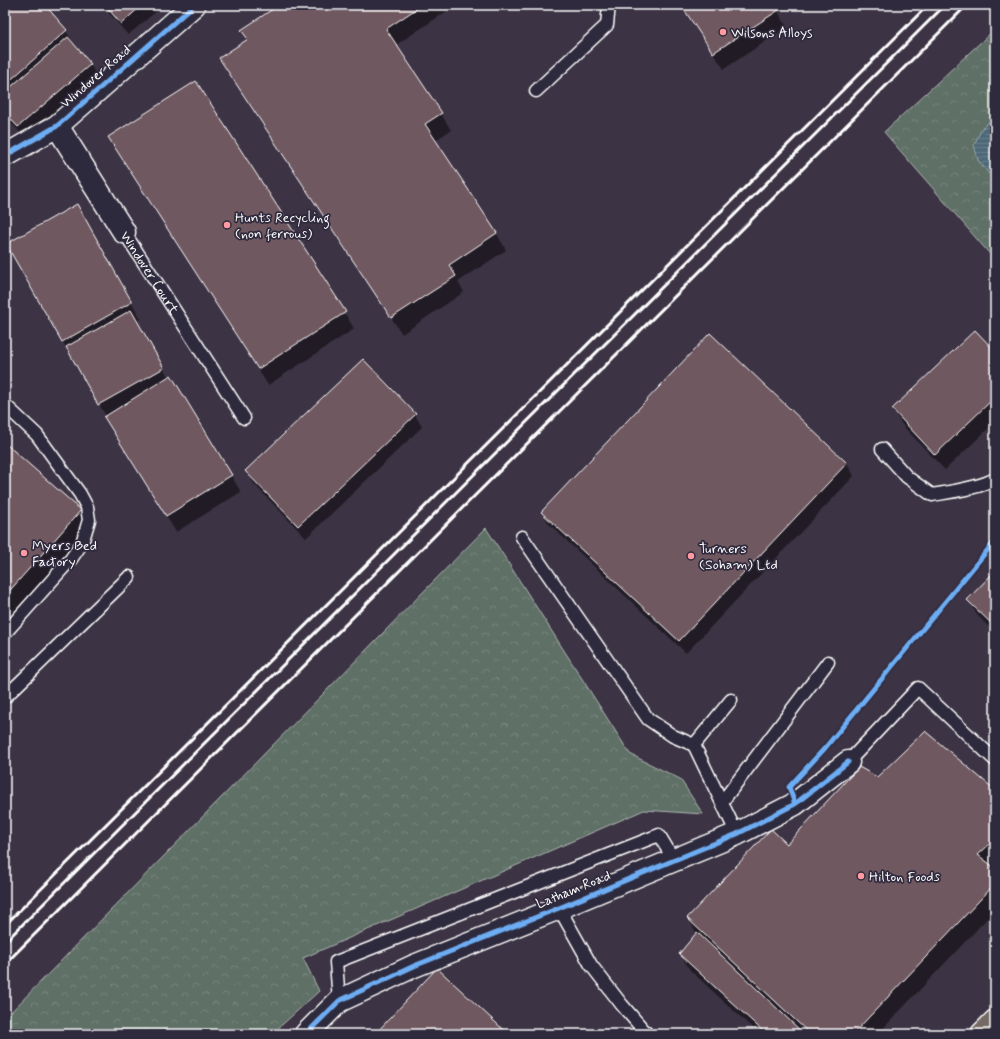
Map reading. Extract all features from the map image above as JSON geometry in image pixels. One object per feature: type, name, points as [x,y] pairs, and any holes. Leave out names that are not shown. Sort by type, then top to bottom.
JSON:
[{"type":"highway","points":[[982,1034],[995,1021]]},
{"type":"street","name":"Windover Road","points":[[5,154],[10,153],[57,126],[194,5]]},
{"type":"street","name":"Windover Court","points":[[57,126],[124,232]]},
{"type":"street","name":"Latham Road","points":[[306,1034],[339,1000],[414,966],[737,834],[795,804],[848,762]]},
{"type":"lane","points":[[536,91],[607,25],[608,5]]},
{"type":"lane","name":"Windover Court","points":[[124,232],[244,418]]},
{"type":"lane","points":[[5,405],[36,435],[80,494],[87,507],[89,520],[82,543],[71,559],[5,633]]},
{"type":"lane","points":[[882,450],[907,477],[932,495],[963,490],[990,482],[995,479]]},
{"type":"lane","points":[[522,537],[648,719],[673,736],[694,745],[737,834]]},
{"type":"lane","points":[[5,697],[129,577]]},
{"type":"lane","points":[[722,802],[828,662]]},
{"type":"lane","points":[[848,762],[918,688],[995,760]]},
{"type":"lane","points":[[694,745],[731,700]]},
{"type":"lane","points":[[339,1000],[336,962],[659,835],[674,860]]},
{"type":"lane","points":[[559,908],[591,965],[647,1034]]},
{"type":"green space","points":[[995,29],[995,117],[982,128],[978,160],[995,181],[995,260],[884,132]]},
{"type":"green space","points":[[486,528],[630,754],[680,779],[703,814],[644,810],[303,958],[319,991],[272,1034],[5,1034],[5,1018]]},
{"type":"water","points":[[995,117],[995,181],[978,160],[974,145],[982,128]]},
{"type":"building","points":[[5,5],[45,5],[67,30],[5,85]]},
{"type":"building","points":[[105,5],[142,5],[121,24]]},
{"type":"building","points":[[279,5],[422,5],[386,29],[442,113],[425,124],[497,233],[449,265],[456,276],[391,318],[219,58],[248,39],[241,30]]},
{"type":"building","name":"Wilsons Alloys","points":[[681,5],[775,5],[779,10],[713,53]]},
{"type":"building","points":[[68,37],[91,64],[18,127],[5,113],[5,92]]},
{"type":"building","name":"Hunts Recycling (non ferrous)","points":[[196,81],[346,312],[258,369],[108,137]]},
{"type":"building","points":[[77,204],[132,302],[62,342],[6,244]]},
{"type":"building","points":[[131,310],[164,368],[98,405],[66,347]]},
{"type":"building","points":[[975,330],[995,351],[995,397],[935,455],[892,409]]},
{"type":"building","points":[[710,333],[847,463],[679,641],[541,512]]},
{"type":"building","points":[[363,359],[416,414],[298,526],[245,471]]},
{"type":"building","points":[[171,375],[232,475],[166,516],[104,417]]},
{"type":"building","name":"Myers Bed Factory","points":[[5,443],[81,510],[5,596]]},
{"type":"building","points":[[995,571],[995,627],[967,600]]},
{"type":"building","name":"Hilton Foods","points":[[925,731],[995,790],[995,839],[978,855],[995,868],[995,884],[853,1034],[810,1034],[687,918],[771,829],[787,844],[859,767],[877,777]]},
{"type":"building","points":[[697,932],[804,1034],[766,1034],[679,954]]},
{"type":"building","points":[[437,968],[508,1034],[375,1034]]},
{"type":"railway","points":[[5,925],[928,5]]},
{"type":"railway","points":[[5,942],[945,5]]},
{"type":"railway","points":[[5,964],[967,5]]},
{"type":"cycle path","points":[[5,154],[10,153],[57,126],[194,5]]},
{"type":"cycle path","points":[[795,804],[789,787],[825,748],[995,541]]},
{"type":"cycle path","points":[[306,1034],[339,1001],[414,966],[737,834],[795,804],[848,762]]},
{"type":"place","name":"Wilsons Alloys","points":[[723,32]]},
{"type":"place","name":"Hunts Recycling (non ferrous)","points":[[227,225]]},
{"type":"place","name":"Myers Bed Factory","points":[[24,553]]},
{"type":"place","name":"Turners (Soham) Ltd","points":[[691,556]]},
{"type":"place","name":"Hilton Foods","points":[[861,876]]}]
